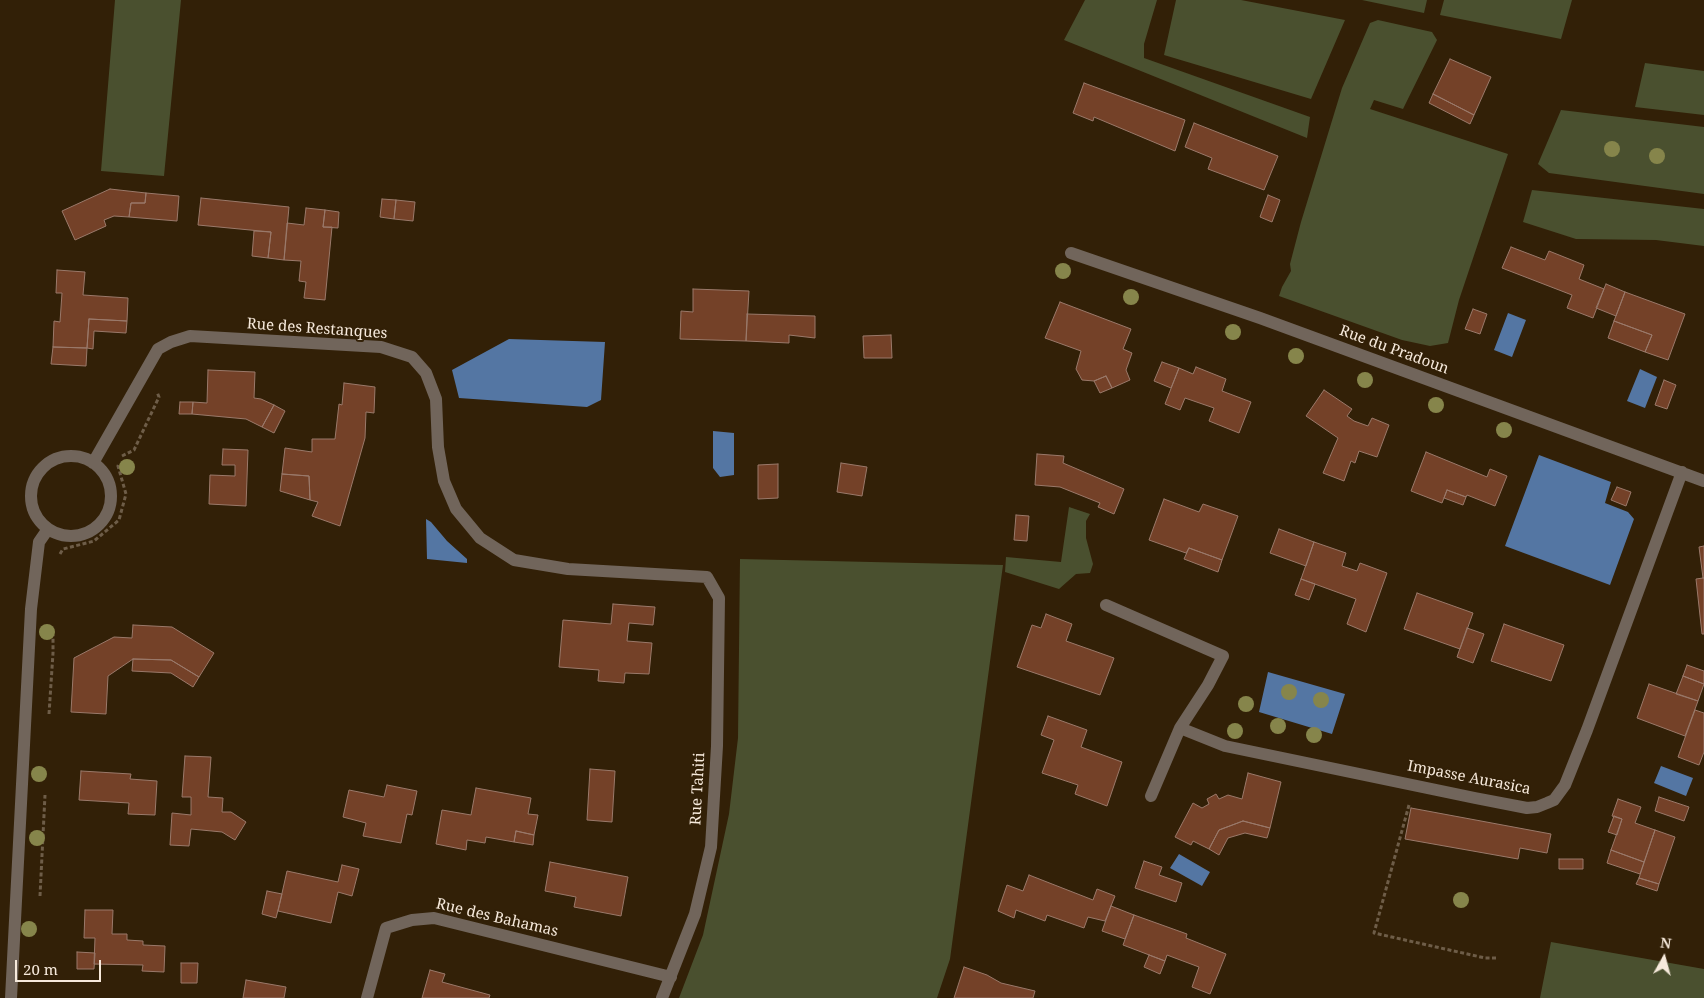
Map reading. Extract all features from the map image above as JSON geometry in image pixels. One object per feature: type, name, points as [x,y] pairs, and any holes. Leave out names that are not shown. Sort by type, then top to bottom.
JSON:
[{"type":"street","name":"Rue du Pradoun","points":[[1072,252],[1260,318],[1704,481]]},
{"type":"street","name":"Rue des Restanques","points":[[93,463],[158,350],[171,342],[190,336],[381,348],[412,357],[426,373],[436,399],[438,447],[444,481],[456,509],[480,538],[514,560],[568,569],[707,577]]},
{"type":"street","points":[[66,456],[80,458],[93,463],[102,471],[108,482],[111,494],[109,507],[104,518],[84,534],[72,536],[48,529],[38,520],[32,507],[31,493],[34,480],[38,474],[53,460],[66,456]]},
{"type":"street","name":"Impasse Aurasica","points":[[1180,728],[1224,746],[1527,808],[1537,807],[1554,800],[1564,785],[1587,730],[1682,472]]},
{"type":"street","points":[[11,998],[31,609],[39,542],[48,529]]},
{"type":"street","name":"Rue Tahiti","points":[[662,998],[695,914],[711,847],[717,746],[719,598],[707,577]]},
{"type":"street","points":[[1106,605],[1223,656],[1180,728],[1151,796]]},
{"type":"street","name":"Rue des Bahamas","points":[[366,998],[386,928],[412,920],[434,918],[671,977]]},
{"type":"path","points":[[59,555],[63,549],[94,540],[119,520],[126,494],[118,466],[120,457],[134,450],[159,397],[156,390]]},
{"type":"path","points":[[48,718],[53,628]]},
{"type":"path","points":[[1415,785],[1374,933],[1485,958],[1498,958]]},
{"type":"path","points":[[40,899],[45,794]]},
{"type":"green space","points":[[115,0],[181,0],[164,176],[101,171]]},
{"type":"green space","points":[[1085,0],[1157,0],[1144,44],[1144,58],[1310,117],[1307,138],[1064,40]]},
{"type":"green space","points":[[1176,0],[1241,0],[1345,20],[1311,99],[1164,55]]},
{"type":"green space","points":[[1362,0],[1427,0],[1424,13]]},
{"type":"green space","points":[[1444,0],[1572,0],[1561,39],[1440,15]]},
{"type":"green space","points":[[1378,20],[1432,32],[1437,40],[1403,109],[1374,100],[1370,109],[1508,154],[1459,300],[1448,343],[1430,346],[1402,340],[1279,296],[1291,271],[1290,264],[1301,222],[1342,88],[1370,23]]},
{"type":"green space","points":[[1645,63],[1704,71],[1704,115],[1635,107]]},
{"type":"green space","points":[[1561,110],[1704,127],[1704,194],[1549,173],[1538,164]]},
{"type":"green space","points":[[1532,190],[1704,209],[1704,246],[1656,240],[1576,239],[1523,222]]},
{"type":"green space","points":[[1069,507],[1090,514],[1086,521],[1086,538],[1093,564],[1090,573],[1076,574],[1059,589],[1005,572],[1006,557],[1061,562]]},
{"type":"green space","points":[[740,559],[1003,565],[950,959],[937,998],[679,998],[703,935],[729,814],[738,738]]},
{"type":"green space","points":[[1551,942],[1704,969],[1704,998],[1540,998]]},
{"type":"water","points":[[1508,313],[1526,320],[1512,357],[1494,350]]},
{"type":"water","points":[[509,339],[605,342],[601,400],[587,407],[459,398],[452,370]]},
{"type":"water","points":[[1640,369],[1657,377],[1645,408],[1627,401]]},
{"type":"water","points":[[713,431],[734,433],[734,475],[720,477],[713,468]]},
{"type":"water","points":[[1539,455],[1611,482],[1605,503],[1628,512],[1634,519],[1610,585],[1505,546]]},
{"type":"water","points":[[426,519],[467,559],[467,563],[427,559]]},
{"type":"water","points":[[1268,672],[1345,694],[1332,734],[1259,712]]},
{"type":"water","points":[[1661,766],[1693,778],[1686,796],[1654,783]]},
{"type":"water","points":[[1179,854],[1210,872],[1202,886],[1170,868]]},
{"type":"building","points":[[1450,59],[1491,77],[1474,115],[1433,94]]},
{"type":"building","points":[[1084,83],[1185,120],[1175,151],[1094,117],[1093,121],[1073,113]]},
{"type":"building","points":[[1433,94],[1474,115],[1470,124],[1429,103]]},
{"type":"building","points":[[1194,123],[1278,156],[1264,190],[1208,169],[1212,158],[1185,147]]},
{"type":"building","points":[[110,189],[146,193],[145,203],[131,203],[129,217],[114,216],[104,220],[106,226],[75,240],[62,211]]},
{"type":"building","points":[[146,193],[179,196],[177,221],[129,217],[131,203],[145,203]]},
{"type":"building","points":[[1268,195],[1280,200],[1272,222],[1260,217]]},
{"type":"building","points":[[201,198],[289,207],[284,260],[268,258],[271,232],[198,225]]},
{"type":"building","points":[[382,199],[396,200],[394,219],[380,217]]},
{"type":"building","points":[[396,200],[415,202],[413,221],[394,219]]},
{"type":"building","points":[[306,208],[325,210],[323,227],[332,227],[325,300],[304,298],[306,282],[299,281],[301,261],[284,260],[287,223],[304,225]]},
{"type":"building","points":[[325,210],[339,212],[338,228],[323,227]]},
{"type":"building","points":[[254,231],[271,232],[268,258],[252,256]]},
{"type":"building","points":[[1511,247],[1545,260],[1549,251],[1584,265],[1579,279],[1604,289],[1593,318],[1567,308],[1572,295],[1502,268]]},
{"type":"building","points":[[57,270],[85,272],[83,295],[128,298],[127,321],[89,319],[87,348],[53,347],[54,321],[60,322],[62,293],[56,293]]},
{"type":"building","points":[[1606,284],[1625,292],[1616,316],[1596,308]]},
{"type":"building","points":[[693,289],[749,291],[746,341],[680,339],[681,311],[693,312]]},
{"type":"building","points":[[1625,292],[1685,314],[1668,360],[1645,352],[1652,335],[1614,321]]},
{"type":"building","points":[[1060,302],[1131,329],[1123,349],[1132,353],[1126,370],[1130,380],[1112,388],[1106,376],[1094,381],[1082,380],[1076,369],[1081,351],[1045,338]]},
{"type":"building","points":[[1473,309],[1487,314],[1480,334],[1465,329]]},
{"type":"building","points":[[747,314],[815,316],[815,338],[789,335],[789,343],[746,341]]},
{"type":"building","points":[[89,319],[127,321],[126,333],[94,331],[93,349],[87,348]]},
{"type":"building","points":[[1614,321],[1652,335],[1645,352],[1608,338]]},
{"type":"building","points":[[891,335],[892,358],[864,358],[863,336]]},
{"type":"building","points":[[53,347],[87,348],[86,366],[51,364]]},
{"type":"building","points":[[1162,362],[1179,368],[1171,388],[1154,381]]},
{"type":"building","points":[[1196,367],[1226,379],[1222,391],[1251,402],[1239,433],[1209,421],[1214,408],[1185,398],[1180,410],[1165,404],[1179,368],[1193,374]]},
{"type":"building","points":[[208,370],[255,372],[254,398],[274,405],[262,427],[246,419],[192,414],[193,402],[207,403]]},
{"type":"building","points":[[1106,376],[1112,388],[1100,393],[1094,381]]},
{"type":"building","points":[[1664,380],[1676,385],[1667,409],[1655,405]]},
{"type":"building","points":[[344,383],[375,387],[374,413],[366,412],[365,438],[340,526],[312,516],[318,502],[310,500],[309,476],[282,474],[285,448],[312,452],[312,439],[335,439],[339,404],[342,405]]},
{"type":"building","points":[[1324,390],[1352,409],[1347,416],[1354,421],[1368,426],[1372,418],[1389,425],[1377,457],[1359,451],[1355,463],[1351,461],[1344,481],[1323,473],[1338,438],[1306,416]]},
{"type":"building","points":[[180,402],[193,402],[192,414],[179,414]]},
{"type":"building","points":[[274,405],[285,411],[274,433],[262,427]]},
{"type":"building","points":[[223,449],[248,450],[246,506],[209,504],[210,475],[235,476],[235,465],[222,465]]},
{"type":"building","points":[[1426,452],[1487,477],[1490,469],[1507,476],[1495,506],[1467,495],[1466,497],[1447,490],[1442,503],[1411,491]]},
{"type":"building","points":[[1037,454],[1064,456],[1063,463],[1124,489],[1114,514],[1098,507],[1100,503],[1060,487],[1035,485]]},
{"type":"building","points":[[841,463],[867,467],[862,496],[837,492]]},
{"type":"building","points":[[778,464],[778,498],[758,499],[758,465]]},
{"type":"building","points":[[282,474],[309,476],[310,500],[280,491]]},
{"type":"building","points":[[1617,487],[1631,492],[1626,506],[1611,500]]},
{"type":"building","points":[[1447,490],[1466,497],[1463,505],[1444,498]]},
{"type":"building","points":[[1164,499],[1199,512],[1203,504],[1238,516],[1222,560],[1189,548],[1186,553],[1149,540]]},
{"type":"building","points":[[1016,515],[1029,516],[1027,541],[1014,540]]},
{"type":"building","points":[[1279,529],[1314,542],[1306,566],[1270,553]]},
{"type":"building","points":[[1314,542],[1346,553],[1342,566],[1357,571],[1360,563],[1387,573],[1366,632],[1347,624],[1356,599],[1301,579]]},
{"type":"building","points":[[1704,546],[1704,578],[1703,578],[1699,547]]},
{"type":"building","points":[[1189,548],[1222,560],[1218,572],[1184,559]]},
{"type":"building","points":[[1704,578],[1704,634],[1702,634],[1696,579]]},
{"type":"building","points":[[1301,579],[1315,584],[1309,600],[1295,595]]},
{"type":"building","points":[[1417,593],[1473,613],[1460,649],[1404,629]]},
{"type":"building","points":[[613,604],[655,607],[653,625],[629,623],[627,641],[652,643],[649,674],[625,673],[624,683],[598,681],[599,670],[559,667],[563,620],[611,624]]},
{"type":"building","points":[[1046,614],[1072,624],[1066,641],[1114,658],[1100,695],[1017,667],[1032,625],[1041,628]]},
{"type":"building","points":[[1504,624],[1564,645],[1551,681],[1491,661]]},
{"type":"building","points":[[133,625],[172,627],[214,653],[199,677],[171,660],[133,659],[108,676],[106,714],[71,712],[74,658],[114,637],[132,638]]},
{"type":"building","points":[[1467,628],[1484,634],[1473,663],[1457,657]]},
{"type":"building","points":[[133,659],[171,660],[199,677],[193,687],[171,673],[132,671]]},
{"type":"building","points":[[1687,665],[1704,671],[1704,684],[1683,676]]},
{"type":"building","points":[[1683,676],[1704,684],[1698,701],[1676,694]]},
{"type":"building","points":[[1649,684],[1698,701],[1685,736],[1637,718]]},
{"type":"building","points":[[1695,710],[1704,713],[1704,752],[1699,765],[1678,757]]},
{"type":"building","points":[[1048,716],[1087,730],[1081,747],[1122,762],[1107,806],[1075,794],[1078,785],[1042,773],[1054,740],[1041,735]]},
{"type":"building","points":[[185,756],[211,757],[208,797],[223,798],[222,812],[231,812],[246,822],[235,840],[222,832],[191,829],[189,846],[170,845],[172,813],[191,815],[191,797],[182,797]]},
{"type":"building","points":[[590,769],[615,771],[612,822],[587,820]]},
{"type":"building","points":[[81,771],[131,774],[130,779],[157,781],[155,815],[128,814],[129,803],[79,800]]},
{"type":"building","points":[[1248,773],[1281,782],[1270,828],[1243,821],[1219,830],[1209,849],[1193,841],[1191,845],[1175,837],[1193,803],[1202,808],[1209,804],[1207,799],[1216,794],[1219,799],[1228,795],[1242,799]]},
{"type":"building","points":[[387,785],[417,791],[412,815],[407,814],[401,843],[363,836],[366,823],[343,817],[349,790],[384,797]]},
{"type":"building","points":[[476,788],[531,798],[528,814],[538,815],[534,835],[516,831],[514,842],[486,837],[485,843],[467,840],[466,850],[436,844],[442,810],[471,815]]},
{"type":"building","points":[[1659,797],[1689,807],[1684,821],[1655,811]]},
{"type":"building","points":[[1618,799],[1641,807],[1635,823],[1655,830],[1644,862],[1611,850],[1622,819],[1612,816]]},
{"type":"building","points":[[1411,808],[1551,834],[1547,853],[1520,848],[1518,859],[1405,839]]},
{"type":"building","points":[[1614,816],[1622,819],[1617,835],[1608,832]]},
{"type":"building","points":[[1243,821],[1270,828],[1267,838],[1245,833],[1228,838],[1219,855],[1209,849],[1219,830]]},
{"type":"building","points":[[1655,830],[1675,837],[1659,884],[1639,878]]},
{"type":"building","points":[[516,831],[534,835],[533,845],[514,842]]},
{"type":"building","points":[[1611,850],[1644,862],[1640,874],[1607,863]]},
{"type":"building","points":[[1559,859],[1583,859],[1583,869],[1559,869]]},
{"type":"building","points":[[1144,861],[1162,867],[1159,875],[1182,883],[1176,902],[1135,888]]},
{"type":"building","points":[[550,862],[628,877],[621,916],[574,907],[576,897],[545,891]]},
{"type":"building","points":[[342,865],[359,869],[352,896],[338,892],[331,923],[278,911],[287,871],[338,882]]},
{"type":"building","points":[[1029,875],[1093,900],[1097,889],[1115,896],[1105,921],[1088,917],[1084,928],[1047,915],[1045,921],[1016,910],[1014,918],[998,911],[1007,885],[1023,891]]},
{"type":"building","points":[[1639,878],[1659,884],[1657,891],[1636,884]]},
{"type":"building","points":[[267,891],[282,894],[276,918],[262,914]]},
{"type":"building","points":[[1111,906],[1134,915],[1125,939],[1102,931]]},
{"type":"building","points":[[85,910],[113,910],[112,934],[127,934],[127,940],[143,941],[143,945],[165,946],[164,972],[142,971],[143,965],[94,964],[95,938],[84,938]]},
{"type":"building","points":[[1134,915],[1187,934],[1186,938],[1226,954],[1210,994],[1192,987],[1199,967],[1167,955],[1165,961],[1123,945]]},
{"type":"building","points":[[77,952],[95,953],[94,969],[77,969]]},
{"type":"building","points":[[1149,955],[1165,961],[1160,974],[1144,967]]},
{"type":"building","points":[[181,963],[198,963],[197,983],[181,983]]},
{"type":"building","points":[[964,967],[987,975],[1001,983],[1035,991],[1033,998],[954,998]]},
{"type":"building","points":[[430,970],[445,974],[442,982],[490,995],[489,998],[422,998]]},
{"type":"building","points":[[246,980],[286,987],[284,998],[243,998]]}]
